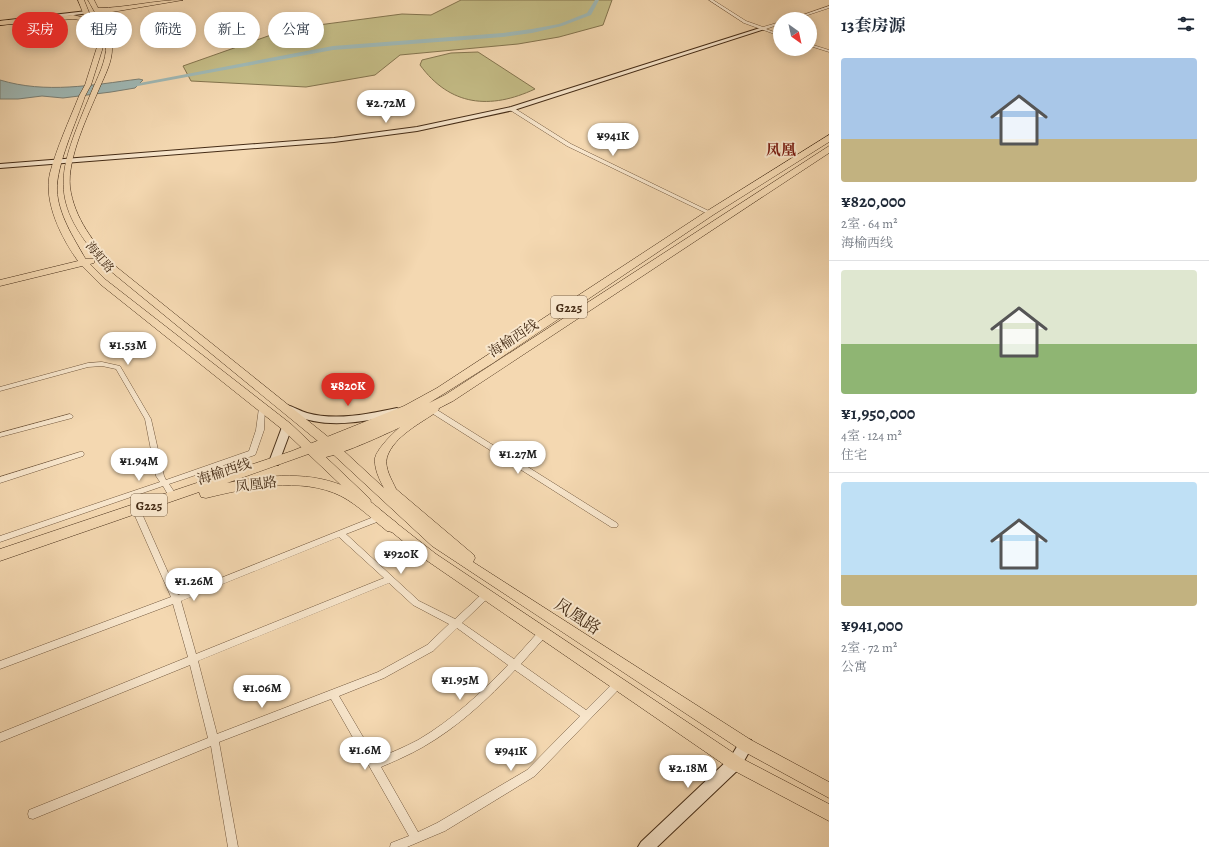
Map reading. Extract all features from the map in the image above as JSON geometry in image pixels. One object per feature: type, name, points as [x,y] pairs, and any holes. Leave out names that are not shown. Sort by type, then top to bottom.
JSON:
[{"type":"highway","name":"海榆西线","points":[[332,446],[409,409],[489,360],[710,213],[829,138]]},
{"type":"highway","name":"海榆西线","points":[[180,498],[411,418],[449,398],[829,149]]},
{"type":"highway","name":"海榆西线","points":[[297,454],[314,452]]},
{"type":"highway","name":"凤凰路","points":[[0,564],[138,516],[180,498],[297,454]]},
{"type":"highway","name":"凤凰路","points":[[0,555],[180,498],[221,489],[286,481],[323,485],[345,492],[392,527]]},
{"type":"main road","points":[[106,12],[112,9],[165,0]]},
{"type":"main road","points":[[87,12],[180,0]]},
{"type":"main road","points":[[91,1],[99,6],[112,9]]},
{"type":"main road","name":"海虹路","points":[[91,1],[95,10]]},
{"type":"main road","points":[[68,12],[76,10],[83,3]]},
{"type":"main road","name":"海虹路","points":[[83,3],[87,12]]},
{"type":"main road","points":[[0,23],[76,18]]},
{"type":"main road","name":"海虹路","points":[[100,48],[88,84],[82,96],[52,179],[56,204],[66,231],[83,261],[104,282],[287,427],[314,452]]},
{"type":"main road","name":"海虹路","points":[[109,48],[108,58],[70,160],[66,186],[69,200],[80,227],[101,256],[120,276],[287,408],[332,446]]},
{"type":"main road","points":[[0,283],[101,256]]},
{"type":"main road","points":[[0,278],[83,261]]},
{"type":"main road","points":[[449,398],[402,430],[387,446],[381,458],[383,474],[392,492],[508,592]]},
{"type":"main road","name":"凤凰路","points":[[332,446],[436,543],[508,592],[746,745],[829,790]]},
{"type":"main road","name":"凤凰路","points":[[314,452],[392,527],[430,557],[735,763],[829,813]]},
{"type":"street","points":[[711,0],[745,22],[773,33]]},
{"type":"street","points":[[814,12],[829,7]]},
{"type":"street","points":[[0,23],[12,21]]},
{"type":"street","points":[[0,166],[334,140],[417,130],[512,108],[773,25]]},
{"type":"street","points":[[817,47],[829,50]]},
{"type":"street","points":[[512,108],[569,145],[710,213]]},
{"type":"street","points":[[0,389],[88,365],[102,364],[118,367],[148,419],[160,476],[165,484],[180,498]]},
{"type":"street","points":[[0,539],[165,484],[252,453],[260,430],[262,408]]},
{"type":"street","points":[[287,408],[309,417],[330,419],[377,415],[409,409]]},
{"type":"street","points":[[432,410],[542,478],[614,525]]},
{"type":"street","points":[[0,435],[70,416]]},
{"type":"street","points":[[274,462],[287,427]]},
{"type":"street","points":[[0,480],[80,454]]},
{"type":"street","points":[[138,516],[176,599],[214,740],[233,847]]},
{"type":"street","points":[[0,665],[176,599],[379,518]]},
{"type":"street","points":[[340,533],[416,603],[457,624],[587,716]]},
{"type":"street","points":[[0,738],[390,579]]},
{"type":"street","points":[[33,814],[214,740],[381,675],[430,648],[486,595]]},
{"type":"street","points":[[374,765],[427,740],[462,713],[502,679],[543,633]]},
{"type":"street","points":[[395,847],[441,827],[531,773],[618,684]]},
{"type":"street","points":[[333,694],[416,838]]},
{"type":"street","points":[[646,847],[735,763],[746,745]]},
{"type":"shaded area","points":[[461,0],[612,0],[603,25],[559,37],[518,44],[400,55],[375,75],[306,87],[191,81],[183,66],[234,48],[260,48],[260,39],[268,36],[268,48],[324,48],[324,24],[402,14],[431,15]]},
{"type":"shaded area","points":[[478,52],[535,89],[518,96],[502,100],[472,100],[458,96],[444,89],[432,79],[420,65],[422,60],[451,53]]},
{"type":"water","points":[[139,79],[143,80],[135,88],[111,92],[63,98],[42,96],[18,99],[0,99],[0,80],[35,87],[69,87]]},
{"type":"waterway","points":[[127,86],[333,48],[503,35],[532,31],[560,25],[589,14],[597,0]]},
{"type":"district","name":"凤凰","points":[[781,150]]}]
